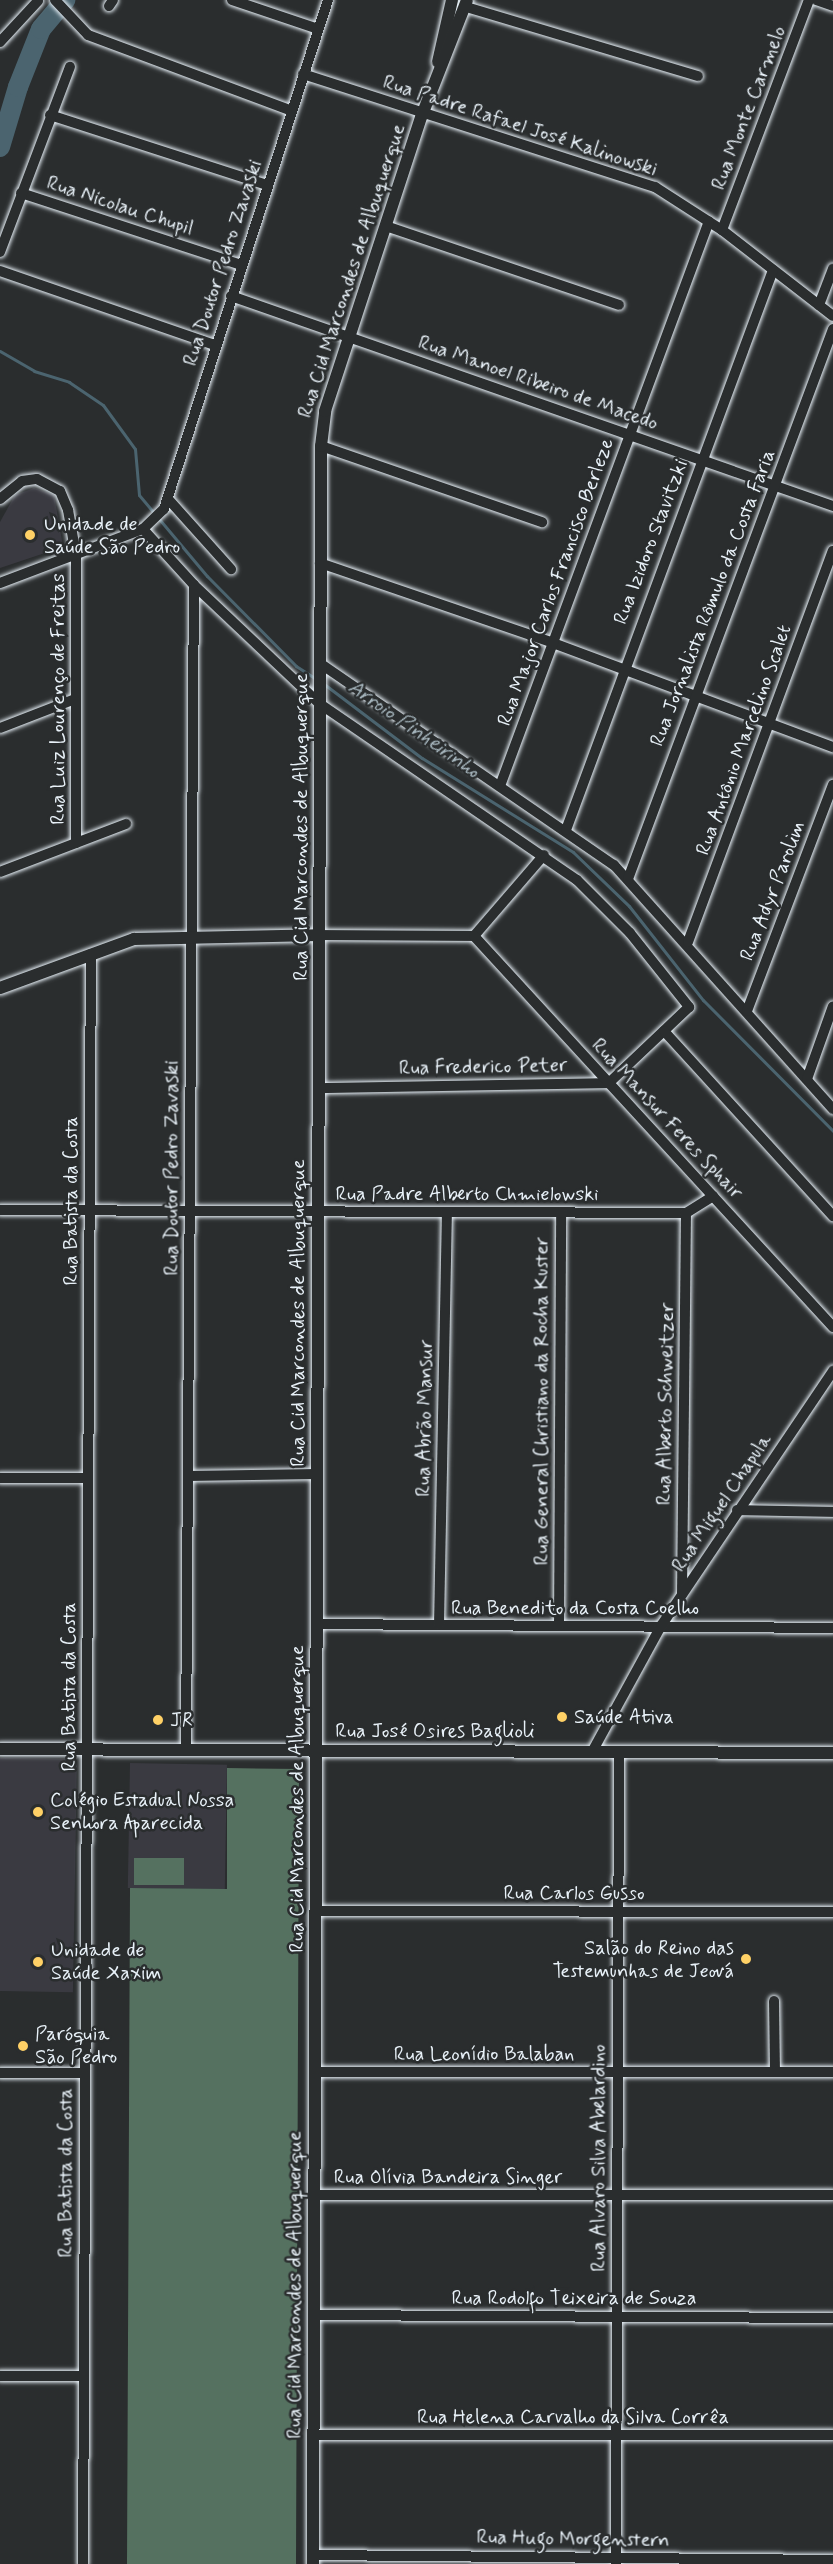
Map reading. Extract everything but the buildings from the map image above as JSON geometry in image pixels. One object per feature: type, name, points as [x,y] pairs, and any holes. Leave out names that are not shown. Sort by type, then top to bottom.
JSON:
[{"type":"street","points":[[55,0],[88,35],[290,110]]},
{"type":"street","points":[[232,0],[318,29]]},
{"type":"street","name":"Rua Doutor Pedro Zavaski","points":[[147,526],[166,504],[290,110],[328,0]]},
{"type":"street","name":"Rua Cid Marcondes de Albuquerque","points":[[435,81],[442,30],[452,0]]},
{"type":"street","name":"Rua Monte Carmelo","points":[[722,230],[809,0]]},
{"type":"street","points":[[816,0],[833,6]]},
{"type":"street","points":[[0,42],[38,1]]},
{"type":"street","points":[[467,4],[698,76]]},
{"type":"street","name":"Rua Cid Marcondes de Albuquerque","points":[[313,2559],[321,446],[325,411],[422,115],[467,4]]},
{"type":"street","points":[[0,252],[70,67]]},
{"type":"street","name":"Rua Padre Rafael José Kalinowski","points":[[303,74],[422,115],[655,187],[722,230],[833,316]]},
{"type":"street","points":[[50,115],[267,185]]},
{"type":"street","name":"Rua Nicolau Chupil","points":[[21,193],[241,265]]},
{"type":"street","name":"Rua Major Carlos Francisco Berleze","points":[[500,786],[709,221]]},
{"type":"street","points":[[386,226],[619,305]]},
{"type":"street","points":[[819,305],[833,268]]},
{"type":"street","name":"Rua Izidoro Stavitzki","points":[[566,830],[623,669],[773,270]]},
{"type":"street","points":[[0,271],[215,345]]},
{"type":"street","name":"Rua Manoel Ribeiro de Macedo","points":[[231,296],[833,506]]},
{"type":"street","name":"Rua Jornalista Rômulo da Costa Faria","points":[[628,879],[694,695],[833,329]]},
{"type":"street","points":[[321,446],[542,522]]},
{"type":"street","name":"Rua Luiz Lourenço de Freitas","points":[[0,499],[29,479],[53,485],[65,500],[76,555],[76,843]]},
{"type":"street","points":[[166,504],[231,569]]},
{"type":"street","points":[[0,583],[147,526],[194,585],[320,700],[453,798],[544,855],[577,880],[630,933],[689,1007],[609,1083]]},
{"type":"street","name":"Rua Antônio Marcelino Scalet","points":[[687,942],[833,551]]},
{"type":"street","points":[[321,563],[553,643],[833,747]]},
{"type":"street","name":"Rua Doutor Pedro Zavaski","points":[[186,1750],[194,585]]},
{"type":"street","points":[[321,666],[566,830],[628,879],[687,942],[833,1109]]},
{"type":"street","points":[[0,728],[75,699]]},
{"type":"street","name":"Rua Adyr Parolim","points":[[747,1011],[833,785]]},
{"type":"street","points":[[0,872],[126,824]]},
{"type":"street","points":[[0,988],[134,939],[319,935],[474,936],[544,855]]},
{"type":"street","name":"Rua Mansur Feres Sphair","points":[[474,936],[833,1327]]},
{"type":"street","name":"Rua Batista da Costa","points":[[83,2564],[92,954]]},
{"type":"street","points":[[807,1078],[833,1006]]},
{"type":"street","points":[[664,1031],[833,1216]]},
{"type":"street","name":"Rua Frederico Peter","points":[[319,1088],[609,1083]]},
{"type":"street","points":[[686,1214],[713,1196]]},
{"type":"street","name":"Rua Padre Alberto Chmielowski","points":[[0,1210],[686,1214]]},
{"type":"street","name":"Rua Abrão Mansur","points":[[439,1625],[447,1212]]},
{"type":"street","name":"Rua General Christiano da Rocha Kuster","points":[[559,1626],[561,1213]]},
{"type":"street","name":"Rua Alberto Schweitzer","points":[[682,1594],[686,1214]]},
{"type":"street","name":"Rua Miguel Chapula","points":[[592,1752],[661,1626],[737,1510],[833,1371]]},
{"type":"street","points":[[188,1476],[317,1474]]},
{"type":"street","points":[[0,1478],[88,1478]]},
{"type":"street","points":[[737,1510],[833,1512]]},
{"type":"street","name":"Rua Benedito da Costa Coelho","points":[[317,1624],[833,1628]]},
{"type":"street","name":"Rua José Osires Baglioli","points":[[0,1749],[833,1753]]},
{"type":"street","name":"Rua Alvaro Silva Abelardino","points":[[616,2561],[619,1752]]},
{"type":"street","name":"Rua Carlos Gusso","points":[[316,1911],[833,1912]]},
{"type":"street","points":[[774,2001],[775,2072]]},
{"type":"street","name":"Rua Leonídio Balaban","points":[[315,2072],[833,2072]]},
{"type":"street","points":[[0,2073],[85,2073]]},
{"type":"street","name":"Rua Olívia Bandeira Singer","points":[[315,2195],[833,2195]]},
{"type":"street","name":"Rua Rodolfo Teixeira de Souza","points":[[314,2315],[833,2318]]},
{"type":"street","points":[[0,2376],[84,2376]]},
{"type":"street","name":"Rua Helena Carvalho da Silva Corrêa","points":[[314,2435],[833,2435]]},
{"type":"street","name":"Rua Hugo Morgenstern","points":[[313,2559],[833,2560]]},
{"type":"shaded area","name":"Unidade de Saúde São Pedro","points":[[34,488],[54,495],[63,547],[0,568],[0,522],[15,495]]},
{"type":"shaded area","name":"Colégio Estadual Nossa Senhora Aparecida","points":[[0,1758],[77,1759],[73,1992],[0,1991]]},
{"type":"shaded area","points":[[130,1763],[227,1765],[225,1890],[128,1888]]},
{"type":"green space","points":[[227,1768],[299,1769],[296,2564],[127,2564],[130,1888],[227,1889]]},
{"type":"green space","points":[[134,1858],[184,1858],[184,1885],[134,1885]]},
{"type":"waterway","points":[[0,147],[18,87],[41,29],[65,0]]},
{"type":"waterway","name":"Arroio Pinheirinho","points":[[0,351],[34,371],[69,382],[103,405],[135,449],[139,495],[207,576],[296,666],[316,679]]},
{"type":"waterway","name":"Arroio Pinheirinho","points":[[324,684],[422,758],[573,852],[629,906],[703,1000],[833,1131]]},
{"type":"place","name":"Unidade de Saúde São Pedro","points":[[30,535]]},
{"type":"place","name":"Saúde Ativa","points":[[562,1717]]},
{"type":"place","name":"JR","points":[[158,1720]]},
{"type":"place","name":"Colégio Estadual Nossa Senhora Aparecida","points":[[38,1812]]},
{"type":"place","name":"Salão do Reino das Testemunhas de Jeová","points":[[746,1959]]},
{"type":"place","name":"Unidade de Saúde Xaxim","points":[[38,1962]]},
{"type":"place","name":"Paróquia São Pedro","points":[[23,2046]]}]
